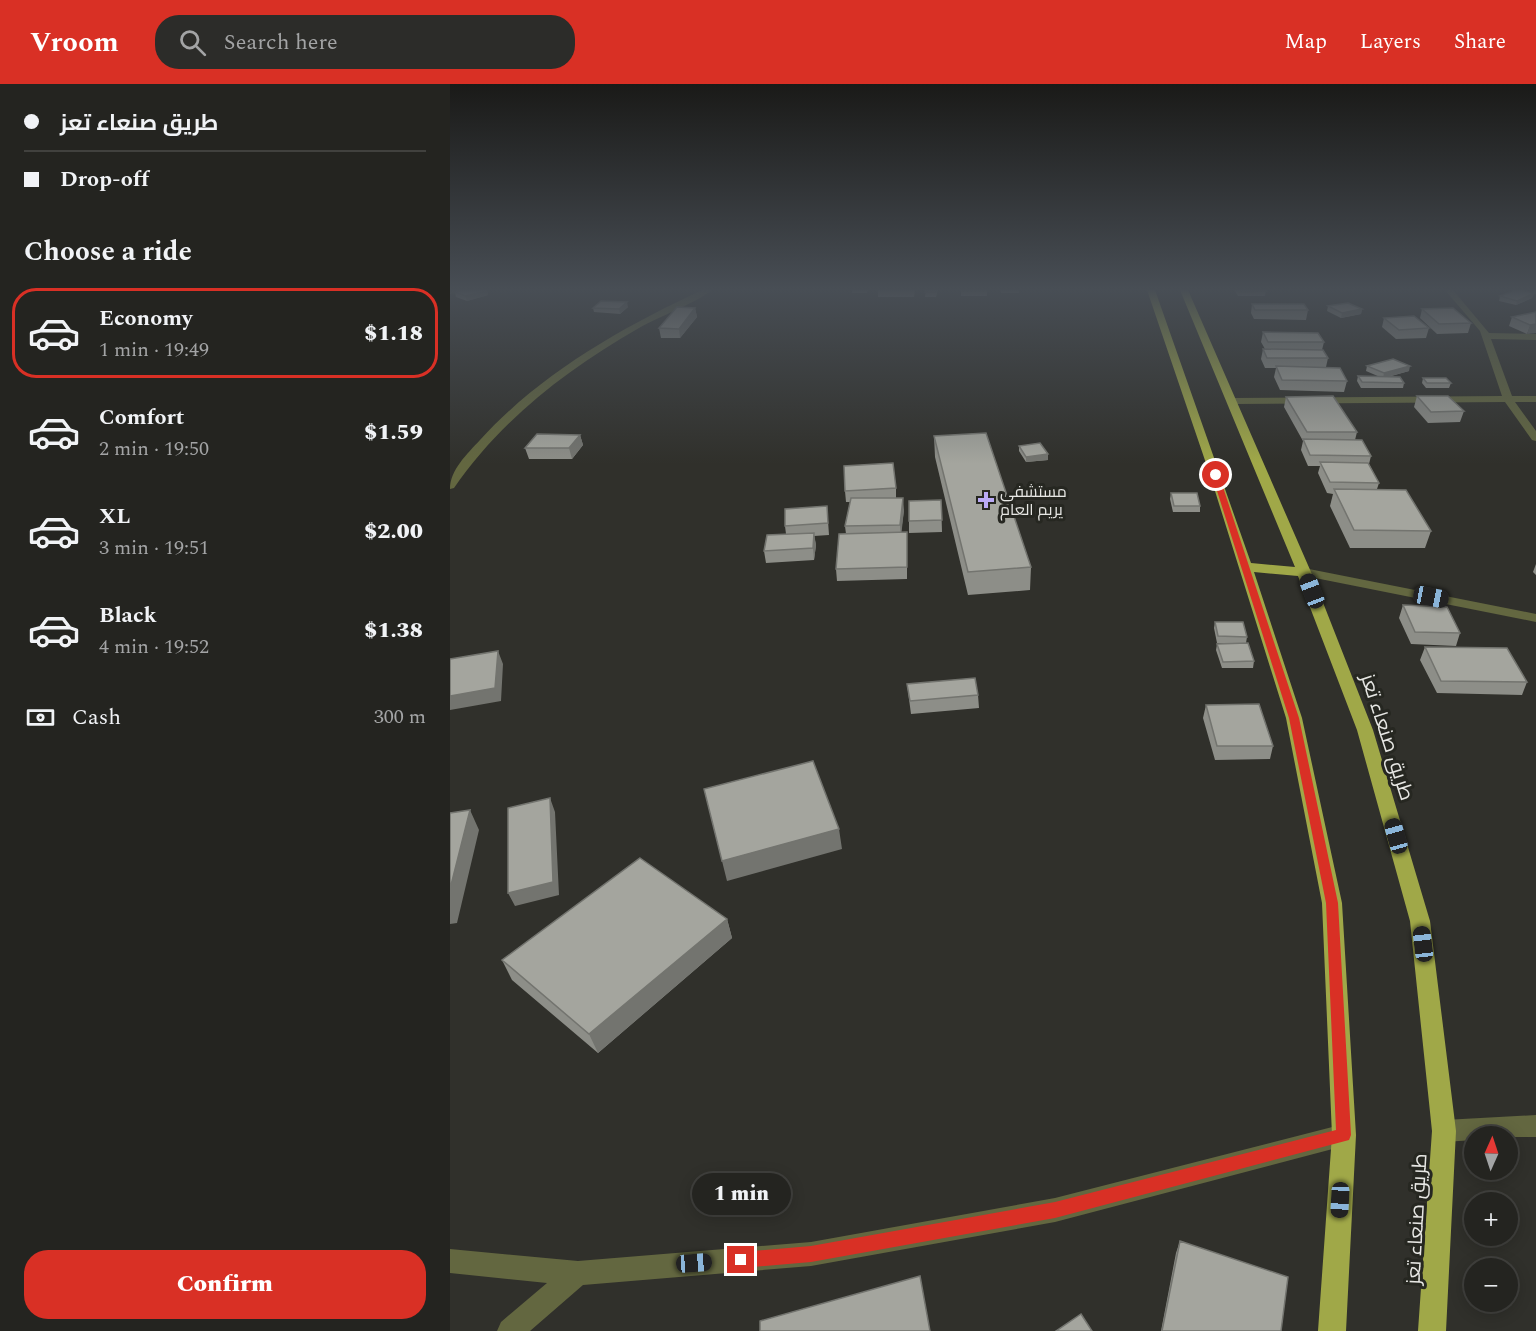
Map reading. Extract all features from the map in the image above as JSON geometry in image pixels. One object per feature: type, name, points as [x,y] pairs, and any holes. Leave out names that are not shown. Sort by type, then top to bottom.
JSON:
[{"type":"highway","points":[[1171,348],[1216,475],[1294,718],[1332,903],[1344,1135],[1332,1331]]},
{"type":"highway","name":"طريق صنعاء تعز","points":[[1209,348],[1304,572],[1365,730],[1420,921],[1444,1131],[1432,1331]]},
{"type":"highway","points":[[1244,567],[1304,572]]},
{"type":"street","points":[[450,486],[465,461],[529,398],[598,348]]},
{"type":"street","points":[[1491,348],[1508,399],[1536,438]]},
{"type":"street","points":[[1232,401],[1536,399]]},
{"type":"street","points":[[1304,572],[1536,618]]},
{"type":"street","points":[[1444,1131],[1536,1126]]},
{"type":"street","points":[[450,1262],[578,1273],[811,1254],[1055,1210],[1344,1135]]},
{"type":"street","points":[[510,1331],[578,1273]]},
{"type":"building","points":[[1263,349],[1323,350],[1328,358],[1267,358]]},
{"type":"building","points":[[1393,359],[1410,366],[1384,373],[1367,366]]},
{"type":"building","points":[[1276,366],[1340,368],[1347,381],[1282,380]]},
{"type":"building","points":[[1358,376],[1400,377],[1404,383],[1362,382]]},
{"type":"building","points":[[1423,378],[1446,378],[1451,383],[1427,383]]},
{"type":"building","points":[[1333,396],[1357,432],[1307,432],[1286,397]]},
{"type":"building","points":[[1417,396],[1448,396],[1464,411],[1431,412]]},
{"type":"building","points":[[986,433],[1031,567],[968,572],[934,436]]},
{"type":"building","points":[[537,434],[580,435],[569,448],[525,448]]},
{"type":"building","points":[[1303,439],[1362,440],[1371,456],[1310,455]]},
{"type":"building","points":[[1040,443],[1048,454],[1026,457],[1019,446]]},
{"type":"building","points":[[1320,462],[1368,463],[1379,483],[1330,482]]},
{"type":"building","points":[[893,463],[896,488],[845,491],[844,466]]},
{"type":"building","points":[[1334,489],[1406,490],[1431,531],[1354,530]]},
{"type":"building","points":[[1171,493],[1197,493],[1200,506],[1174,506]]},
{"type":"building","points":[[851,498],[903,498],[900,525],[845,526]]},
{"type":"building","points":[[941,500],[942,520],[909,521],[909,501]]},
{"type":"building","points":[[827,506],[828,523],[785,526],[785,509]]},
{"type":"building","points":[[907,532],[907,567],[836,569],[839,534]]},
{"type":"building","points":[[814,533],[813,548],[764,551],[767,535]]},
{"type":"building","points":[[1403,605],[1447,607],[1460,633],[1415,632]]},
{"type":"building","points":[[1215,622],[1243,622],[1247,637],[1218,636]]},
{"type":"building","points":[[1248,643],[1254,661],[1223,662],[1217,644]]},
{"type":"building","points":[[1425,647],[1507,648],[1527,682],[1441,681]]},
{"type":"building","points":[[498,651],[495,688],[450,696],[450,659]]},
{"type":"building","points":[[975,678],[978,695],[910,701],[907,684]]},
{"type":"building","points":[[1259,704],[1273,746],[1217,746],[1206,705]]},
{"type":"building","points":[[813,761],[839,829],[722,861],[704,789]]},
{"type":"building","points":[[550,798],[553,882],[508,893],[508,808]]},
{"type":"building","points":[[470,810],[450,889],[450,813]]},
{"type":"building","points":[[640,858],[727,919],[589,1034],[502,960]]},
{"type":"building","points":[[1180,1241],[1288,1277],[1281,1331],[1162,1331]]},
{"type":"building","points":[[920,1276],[930,1331],[760,1331],[760,1321]]},
{"type":"building","points":[[1081,1314],[1092,1331],[1056,1331]]},
{"type":"place","name":"مستشفى يريم العام","points":[[986,500]]},
{"type":"route","points":[[741,1260],[811,1254],[1055,1210],[1344,1135],[1332,903],[1294,718],[1216,475]]}]
